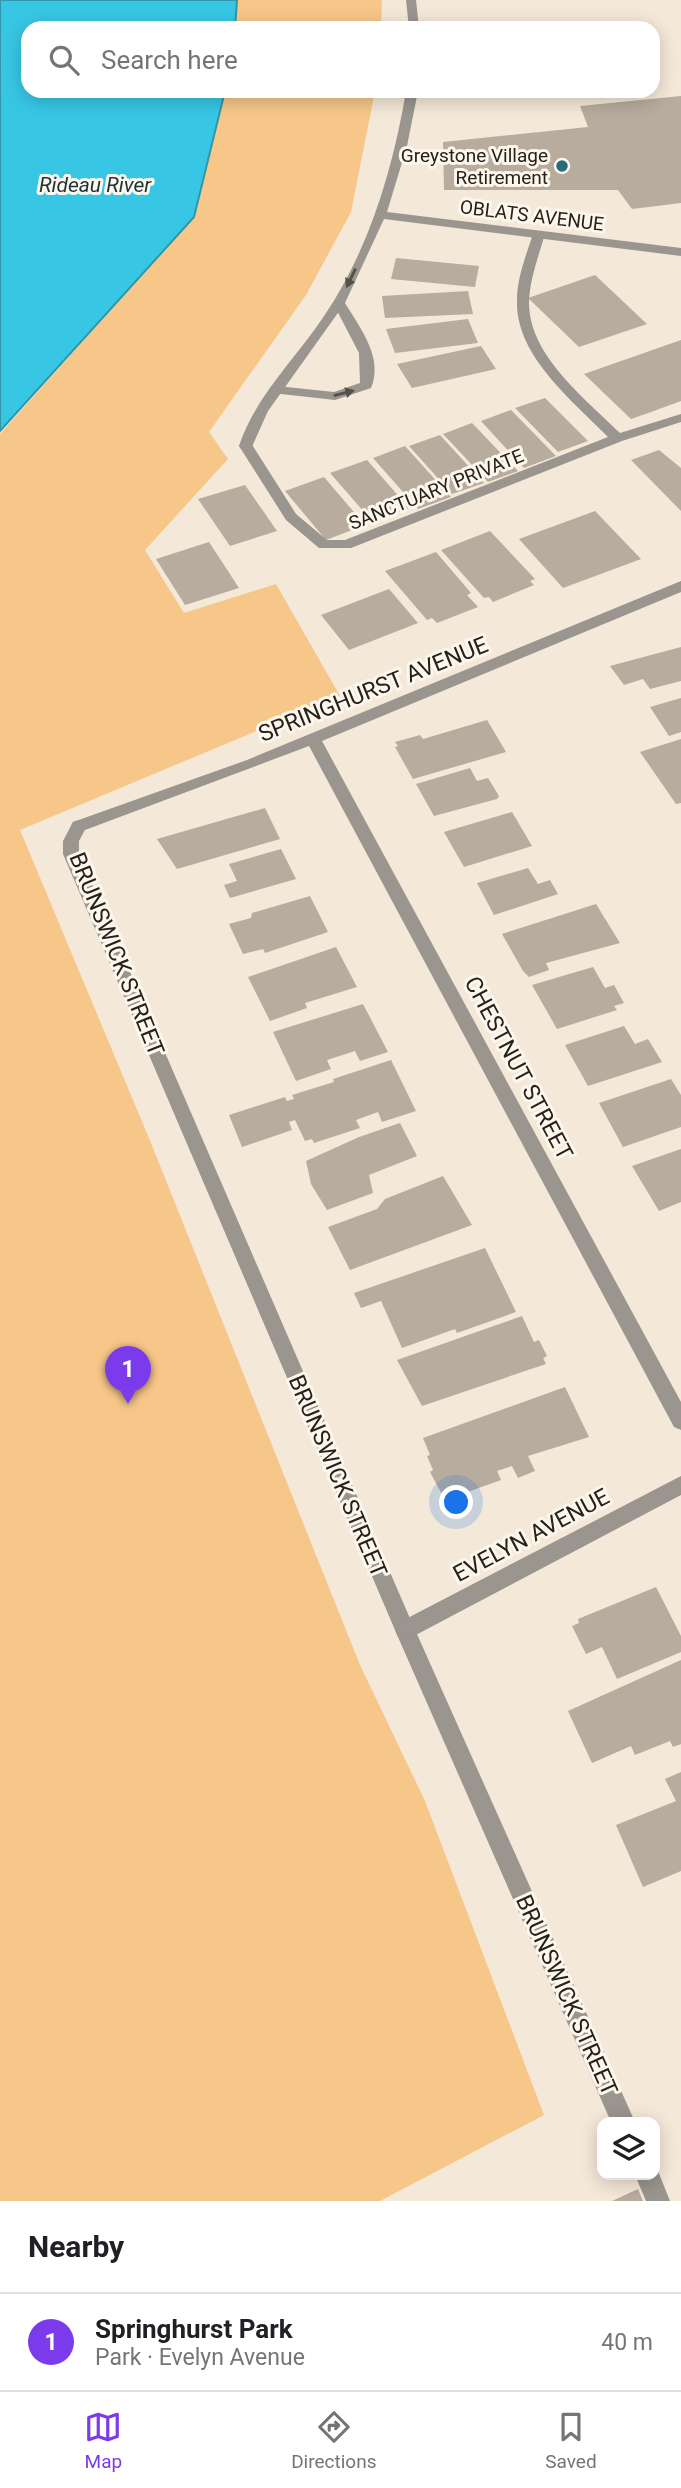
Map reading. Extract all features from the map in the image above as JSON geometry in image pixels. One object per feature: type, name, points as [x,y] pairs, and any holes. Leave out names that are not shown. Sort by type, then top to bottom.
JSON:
[{"type":"street","points":[[411,0],[413,21]]},
{"type":"street","name":"SANCTUARY PRIVATE","points":[[410,98],[395,169],[379,215],[339,303],[248,433],[246,446],[291,517],[324,545],[345,545],[617,438],[681,418]]},
{"type":"street","name":"OBLATS AVENUE","points":[[379,215],[538,237],[681,252]]},
{"type":"street","points":[[538,237],[525,284],[523,311],[529,333],[539,352],[617,438]]},
{"type":"street","points":[[277,390],[312,396],[335,396],[366,385],[370,374],[368,358],[339,303]]},
{"type":"street","name":"SPRINGHURST AVENUE","points":[[79,826],[313,738],[681,586]]},
{"type":"street","name":"CHESTNUT STREET","points":[[313,738],[681,1420]]},
{"type":"street","name":"BRUNSWICK STREET","points":[[79,826],[71,841],[71,854],[405,1630],[622,2117]]},
{"type":"street","name":"EVELYN AVENUE","points":[[405,1630],[681,1485]]},
{"type":"street","points":[[649,2180],[659,2201]]},
{"type":"shaded area","points":[[237,0],[382,0],[381,21],[236,21]]},
{"type":"shaded area","points":[[223,98],[374,98],[351,212],[306,295],[209,432],[228,459],[145,550],[184,613],[276,584],[340,696],[20,830],[151,1143],[360,1665],[425,1801],[544,2115],[380,2201],[0,2201],[0,434],[194,217]]},
{"type":"water","name":"Rideau River","points":[[0,0],[237,0],[236,21],[21,21],[21,98],[223,98],[194,217],[0,431]]},
{"type":"building","name":"Greystone Village Retirement","points":[[681,96],[681,203],[632,209],[618,190],[444,190],[443,142],[588,127],[580,106]]},
{"type":"building","points":[[396,258],[479,266],[475,287],[391,279]]},
{"type":"building","points":[[595,275],[647,324],[579,347],[528,298]]},
{"type":"building","points":[[468,291],[473,314],[385,318],[382,296]]},
{"type":"building","points":[[468,319],[478,343],[395,353],[386,329]]},
{"type":"building","points":[[681,340],[681,401],[651,412],[631,419],[584,374]]},
{"type":"building","points":[[481,346],[496,369],[412,388],[397,364]]},
{"type":"building","points":[[545,398],[588,441],[558,452],[515,408]]},
{"type":"building","points":[[511,410],[556,456],[524,468],[481,421]]},
{"type":"building","points":[[472,423],[518,471],[488,482],[443,434]]},
{"type":"building","points":[[440,435],[484,483],[452,494],[409,446]]},
{"type":"building","points":[[405,446],[451,497],[418,509],[373,458]]},
{"type":"building","points":[[659,450],[681,468],[681,511],[631,460]]},
{"type":"building","points":[[367,460],[409,508],[372,521],[330,473]]},
{"type":"building","points":[[324,477],[365,525],[326,540],[285,491]]},
{"type":"building","points":[[245,485],[277,531],[230,546],[198,499]]},
{"type":"building","points":[[595,511],[641,559],[563,588],[519,539]]},
{"type":"building","points":[[490,531],[535,579],[530,581],[534,585],[493,602],[489,597],[484,598],[441,550]]},
{"type":"building","points":[[209,542],[239,588],[185,605],[156,559]]},
{"type":"building","points":[[436,552],[471,593],[467,595],[478,607],[437,623],[432,618],[427,620],[385,571]]},
{"type":"building","points":[[389,589],[418,623],[349,650],[321,615]]},
{"type":"building","points":[[681,647],[681,681],[650,689],[643,679],[624,685],[610,666]]},
{"type":"building","points":[[681,698],[681,732],[669,736],[650,707]]},
{"type":"building","points":[[487,720],[506,752],[413,779],[395,747],[398,746],[395,742],[420,735],[423,739]]},
{"type":"building","points":[[681,739],[681,803],[676,804],[640,752]]},
{"type":"building","points":[[470,768],[477,781],[488,778],[499,796],[497,799],[434,816],[416,784]]},
{"type":"building","points":[[265,808],[280,839],[177,869],[157,839]]},
{"type":"building","points":[[512,812],[532,846],[464,867],[444,832]]},
{"type":"building","points":[[281,849],[296,879],[230,898],[224,885],[237,881],[229,864]]},
{"type":"building","points":[[528,868],[538,884],[550,880],[558,894],[494,915],[477,883]]},
{"type":"building","points":[[310,896],[328,932],[265,953],[263,949],[243,954],[229,924],[251,918],[252,913]]},
{"type":"building","points":[[596,904],[620,943],[546,963],[549,970],[529,977],[523,971],[502,934]]},
{"type":"building","points":[[336,947],[357,987],[305,1003],[307,1008],[270,1021],[248,977]]},
{"type":"building","points":[[593,967],[605,988],[614,985],[624,1003],[614,1006],[617,1010],[557,1029],[532,985]]},
{"type":"building","points":[[363,1004],[388,1052],[360,1061],[355,1051],[327,1060],[331,1069],[296,1081],[273,1032]]},
{"type":"building","points":[[624,1026],[635,1044],[648,1039],[662,1062],[588,1086],[565,1045]]},
{"type":"building","points":[[391,1060],[416,1111],[382,1122],[378,1112],[356,1120],[360,1128],[314,1143],[312,1139],[305,1141],[295,1120],[289,1122],[292,1130],[242,1147],[229,1115],[285,1097],[287,1101],[294,1099],[292,1095]]},
{"type":"building","points":[[671,1079],[681,1095],[681,1127],[623,1147],[599,1103]]},
{"type":"building","points":[[400,1123],[417,1156],[369,1175],[373,1193],[327,1210],[311,1184],[306,1161],[359,1137]]},
{"type":"building","points":[[681,1149],[681,1202],[659,1211],[632,1166]]},
{"type":"building","points":[[443,1176],[472,1225],[350,1270],[328,1227],[377,1209],[385,1199]]},
{"type":"building","points":[[485,1248],[516,1312],[457,1333],[455,1329],[402,1348],[381,1301],[361,1308],[354,1293]]},
{"type":"building","points":[[522,1316],[534,1342],[539,1340],[547,1356],[543,1358],[546,1364],[422,1406],[397,1360]]},
{"type":"building","points":[[565,1387],[589,1437],[528,1456],[535,1471],[518,1478],[512,1466],[497,1471],[501,1480],[445,1500],[430,1472],[433,1470],[427,1456],[430,1455],[423,1438]]},
{"type":"building","points":[[656,1587],[681,1636],[681,1652],[617,1679],[602,1647],[586,1654],[572,1626],[579,1623],[578,1619]]},
{"type":"building","points":[[681,1660],[681,1744],[673,1747],[670,1741],[635,1755],[631,1746],[592,1763],[568,1711]]},
{"type":"building","points":[[681,1772],[681,1871],[643,1887],[616,1825],[676,1801],[665,1779]]},
{"type":"building","points":[[638,2189],[643,2201],[612,2201]]},
{"type":"place","name":"Greystone Village Retirement","points":[[562,166]]},
{"type":"place","name":"Springhurst Park","points":[[128,1404]]}]
